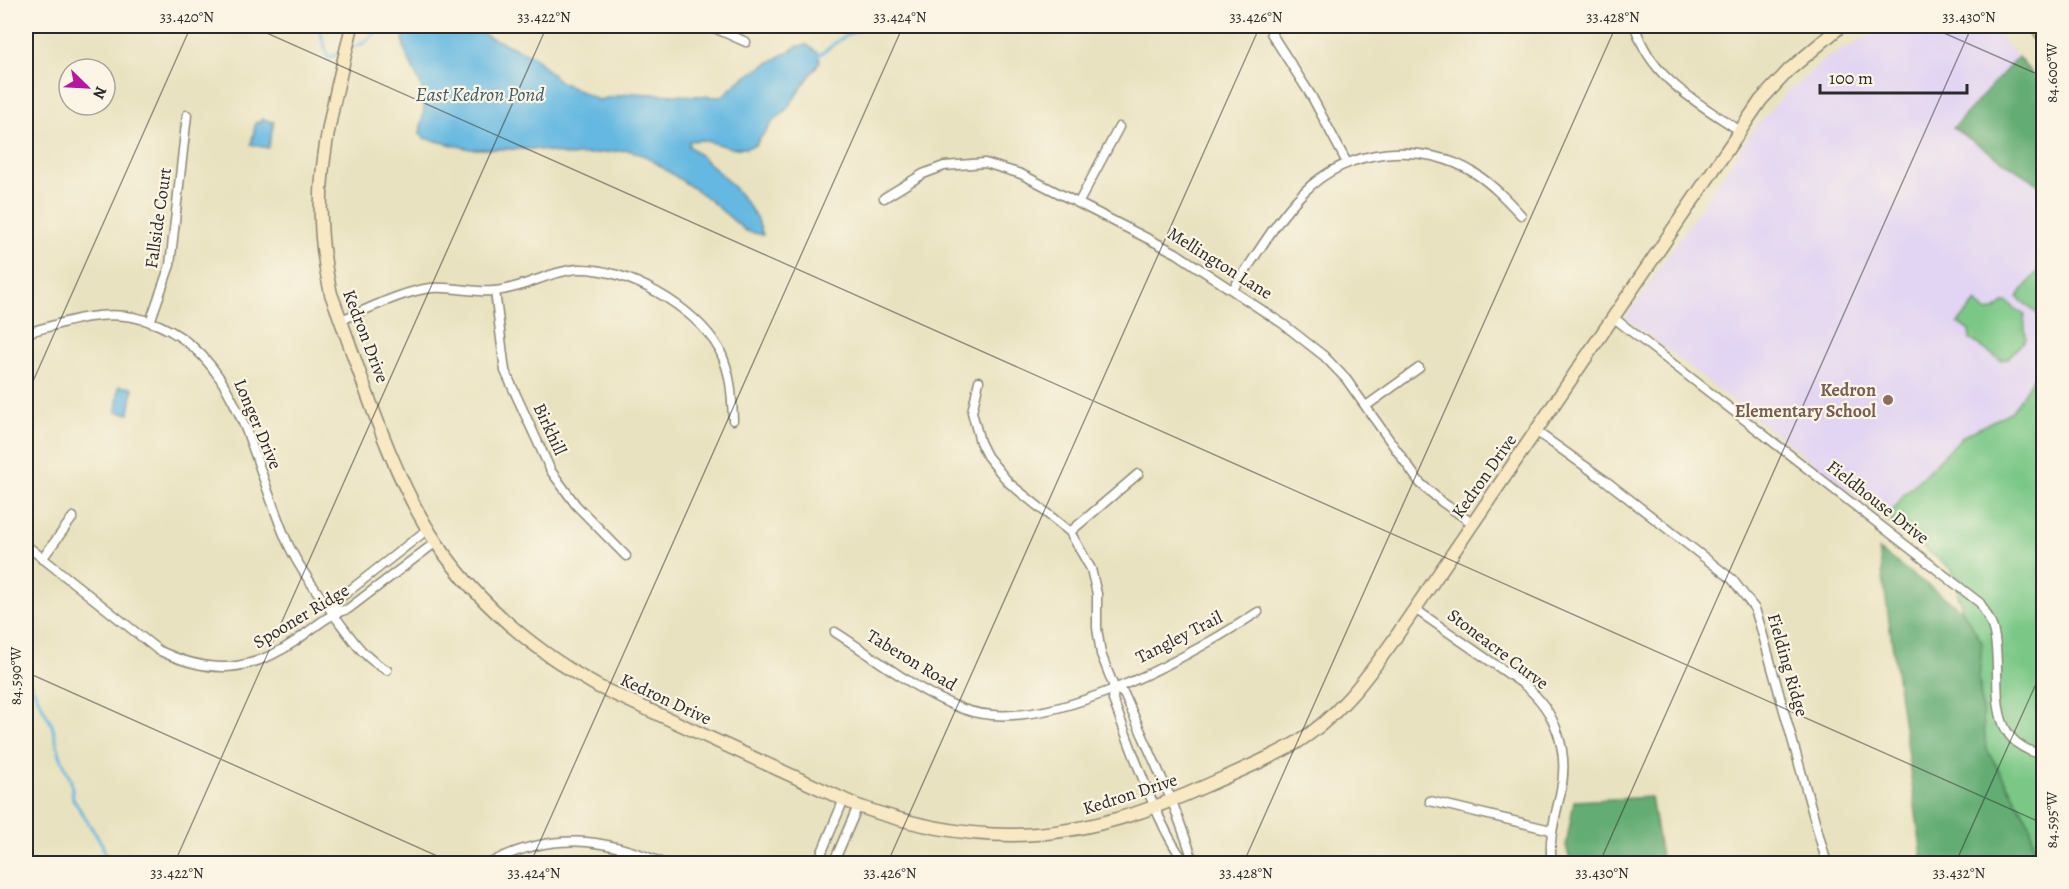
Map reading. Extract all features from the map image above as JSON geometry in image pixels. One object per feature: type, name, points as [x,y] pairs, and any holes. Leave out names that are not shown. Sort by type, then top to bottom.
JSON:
[{"type":"main road","points":[[2037,26],[2043,37]]},
{"type":"street","name":"Kedron Drive","points":[[352,26],[322,151],[319,185],[323,263],[331,294],[402,478],[436,543],[503,619],[558,664],[636,705],[858,806],[894,819],[931,828],[1003,836],[1084,829],[1156,808],[1259,762],[1315,730],[1368,676],[1537,432],[1761,100],[1785,74],[1841,26]]},
{"type":"street","points":[[710,26],[746,42]]},
{"type":"street","points":[[1635,26],[1646,53],[1663,76],[1740,131]]},
{"type":"street","points":[[1271,33],[1312,97],[1347,163]]},
{"type":"street","name":"Fallside Court","points":[[150,322],[170,265],[187,115]]},
{"type":"street","points":[[1079,202],[1119,127]]},
{"type":"street","points":[[1233,290],[1292,205],[1314,183],[1347,163],[1386,154],[1427,154],[1477,175],[1521,215]]},
{"type":"street","name":"Mellington Lane","points":[[884,198],[923,174],[944,166],[985,163],[1021,174],[1193,262],[1305,339],[1347,379],[1420,483],[1472,523]]},
{"type":"street","points":[[341,320],[418,291],[440,288],[495,291],[577,269],[608,272],[637,282],[683,311],[711,336],[728,372],[734,420]]},
{"type":"street","name":"Birkhill","points":[[495,291],[505,371],[551,471],[576,505],[626,556]]},
{"type":"street","name":"Longer Drive","points":[[26,333],[93,316],[132,317],[150,322],[197,350],[225,383],[241,418],[290,547],[333,613],[369,661],[387,670]]},
{"type":"street","name":"Fieldhouse Drive","points":[[1614,318],[1980,603],[1995,635],[1995,682],[2000,717],[2011,738],[2030,752],[2043,755]]},
{"type":"street","points":[[1366,406],[1419,368]]},
{"type":"street","points":[[979,381],[972,412],[977,436],[987,456],[1009,483],[1070,532],[1091,569],[1097,594],[1097,628],[1101,654],[1114,687],[1113,700],[1156,808],[1179,855],[1188,863],[1191,855],[1172,801],[1124,694],[1114,687]]},
{"type":"street","name":"Fielding Ridge","points":[[1537,432],[1687,543],[1732,579],[1748,599],[1760,625],[1827,864]]},
{"type":"street","points":[[1070,532],[1138,474]]},
{"type":"street","points":[[42,559],[73,517]]},
{"type":"street","name":"Spooner Ridge","points":[[333,613],[340,598],[428,529]]},
{"type":"street","name":"Spooner Ridge","points":[[26,545],[158,650],[181,661],[205,667],[232,667],[258,662],[287,647],[333,613],[348,609],[436,543]]},
{"type":"street","name":"Stoneacre Curve","points":[[1415,609],[1523,684],[1544,705],[1561,739],[1564,761],[1560,797],[1551,830],[1552,864]]},
{"type":"street","name":"Tangley Trail","points":[[1114,687],[1215,640],[1258,612]]},
{"type":"street","name":"Taberon Road","points":[[835,632],[912,683],[965,710],[998,715],[1035,713],[1060,708],[1114,687]]},
{"type":"street","points":[[817,864],[844,799]]},
{"type":"street","points":[[1430,801],[1551,830]]},
{"type":"street","points":[[832,864],[858,806]]},
{"type":"street","points":[[488,864],[529,846],[560,841],[592,841],[634,850],[665,864]]},
{"type":"shaded area","name":"Kedron Elementary School","points":[[1887,26],[1991,26],[2018,57],[1964,119],[2043,191],[2043,481],[1952,570],[1626,318],[1753,130],[1791,87],[1795,87],[1823,61]]},
{"type":"green space","points":[[2018,57],[2043,87],[2043,191],[2038,184],[1953,128]]},
{"type":"green space","points":[[2043,264],[2043,319],[2017,297]]},
{"type":"green space","points":[[1976,302],[1986,311],[1995,310],[2007,302],[2024,315],[2026,339],[2007,359],[2000,360],[1970,339],[1969,331],[1958,323]]},
{"type":"green space","points":[[2043,363],[2043,863],[2037,863],[2030,824],[1986,748],[1979,680],[1981,642],[1962,610],[1952,570],[1887,519],[1903,496],[1963,436],[2012,411]]},
{"type":"green space","points":[[1879,550],[1962,610],[1982,642],[1979,680],[1986,748],[2030,824],[2037,863],[1923,863]]},
{"type":"green space","points":[[1651,797],[1662,863],[1571,863],[1566,846],[1574,801]]},
{"type":"water","name":"East Kedron Pond","points":[[407,26],[472,26],[485,35],[533,56],[559,81],[598,100],[632,93],[721,97],[743,78],[798,46],[807,45],[818,53],[820,61],[784,113],[775,119],[755,145],[746,148],[732,148],[702,140],[689,141],[689,146],[722,175],[742,198],[758,222],[763,235],[746,231],[706,197],[645,156],[628,150],[570,156],[536,149],[470,149],[424,138],[420,134],[424,96],[406,52],[404,35]]},
{"type":"water","points":[[262,119],[274,122],[268,148],[251,145],[256,122],[261,123]]},
{"type":"water","points":[[119,386],[133,388],[129,414],[116,412]]},
{"type":"waterway","points":[[319,26],[328,58],[342,52]]},
{"type":"waterway","points":[[351,48],[364,43],[383,26]]},
{"type":"waterway","points":[[818,56],[845,36],[867,26]]},
{"type":"waterway","points":[[26,675],[52,725],[60,755],[71,781],[73,799],[102,844],[108,864]]},
{"type":"place","name":"Kedron Elementary School","points":[[1888,400]]}]
